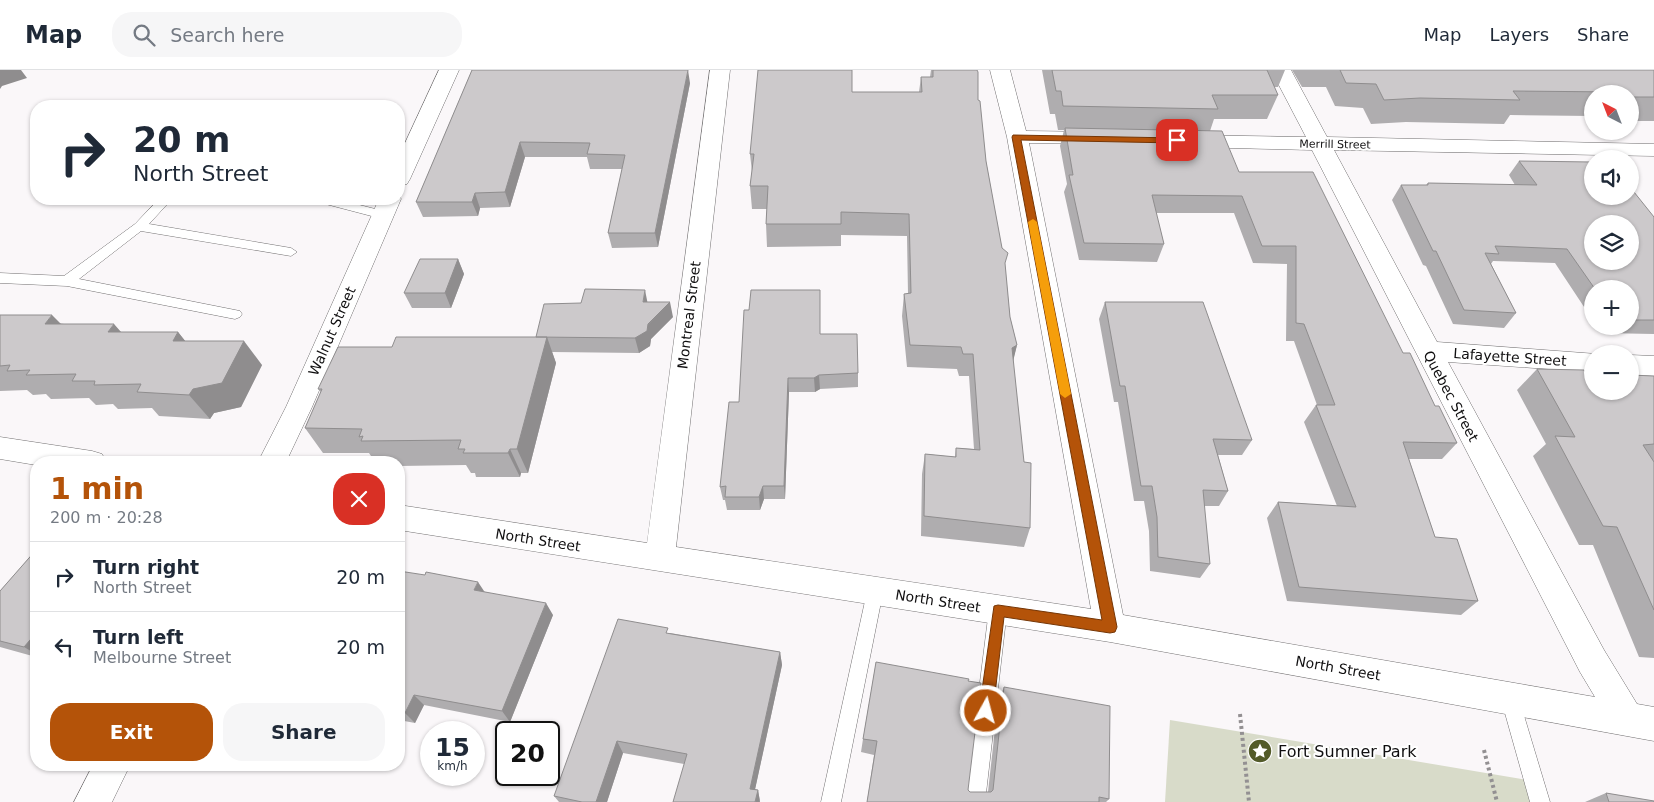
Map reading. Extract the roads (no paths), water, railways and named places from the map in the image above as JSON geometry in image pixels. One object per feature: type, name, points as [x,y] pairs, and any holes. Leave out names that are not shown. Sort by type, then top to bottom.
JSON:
[{"type":"street","points":[[405,165],[449,70]]},
{"type":"street","name":"Montreal Street","points":[[660,559],[720,70]]},
{"type":"street","points":[[1000,70],[1016,137],[1110,627]]},
{"type":"street","name":"Quebec Street","points":[[1281,70],[1587,652],[1641,721]]},
{"type":"street","points":[[1016,137],[1119,139]]},
{"type":"street","name":"Merrill Street","points":[[1168,140],[1654,150]]},
{"type":"street","name":"Walnut Street","points":[[275,456],[386,207]]},
{"type":"street","name":"Lafayette Street","points":[[1428,351],[1584,361]]},
{"type":"street","points":[[1639,365],[1654,366]]},
{"type":"street","points":[[0,448],[53,456]]},
{"type":"street","name":"North Street","points":[[405,519],[1110,627],[1641,721]]},
{"type":"street","points":[[92,802],[110,771]]},
{"type":"lane","points":[[67,281],[139,227],[160,205]]},
{"type":"lane","points":[[370,205],[386,207]]},
{"type":"lane","points":[[139,227],[291,252]]},
{"type":"lane","points":[[0,278],[67,281],[235,314]]},
{"type":"lane","points":[[831,802],[875,592]]},
{"type":"lane","points":[[975,802],[998,610]]},
{"type":"lane","points":[[1510,699],[1540,802]]},
{"type":"place","name":"Fort Sumner Park","points":[[1260,751]]}]
